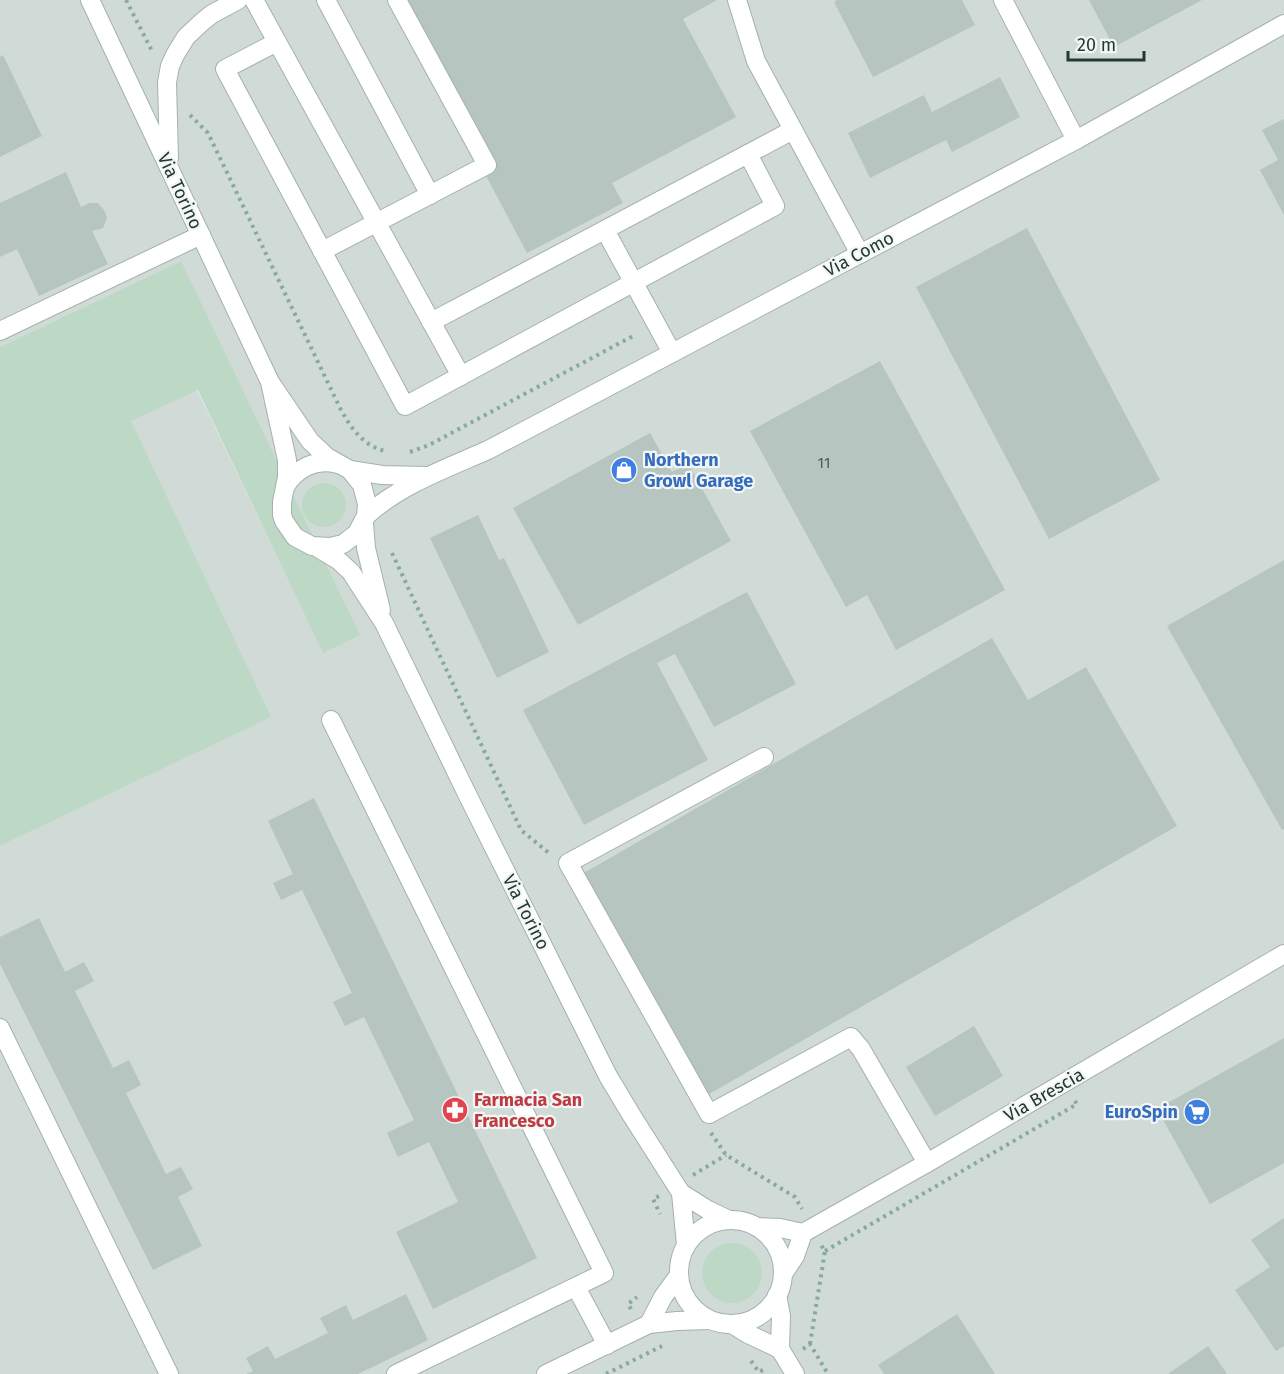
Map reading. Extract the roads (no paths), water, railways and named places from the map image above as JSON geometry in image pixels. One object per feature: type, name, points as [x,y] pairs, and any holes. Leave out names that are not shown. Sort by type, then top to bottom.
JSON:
[{"type":"street","name":"Via Torino","points":[[90,0],[270,382],[310,441],[323,454],[359,479],[365,491],[368,504],[365,519],[366,548],[384,623]]},
{"type":"street","points":[[169,166],[167,82],[170,66],[186,37],[212,14],[238,0]]},
{"type":"street","points":[[254,0],[461,376]]},
{"type":"street","points":[[326,0],[430,195]]},
{"type":"street","points":[[322,251],[487,165],[397,0]]},
{"type":"street","points":[[737,0],[756,61],[860,254]]},
{"type":"street","points":[[1003,0],[1077,140]]},
{"type":"street","name":"Via Como","points":[[365,519],[389,498],[429,476],[488,450],[1077,140],[1284,24]]},
{"type":"street","points":[[276,42],[225,69],[405,406],[775,206],[748,154]]},
{"type":"street","points":[[431,321],[793,130]]},
{"type":"street","points":[[605,230],[672,352]]},
{"type":"street","points":[[0,331],[201,235]]},
{"type":"street","name":"Via Torino","points":[[270,382],[287,460],[281,508],[287,527],[300,541],[338,560],[351,572],[384,623],[608,1076],[681,1193],[729,1220],[747,1222],[757,1227]]},
{"type":"street","points":[[284,489],[296,473],[307,466],[319,462],[344,467]]},
{"type":"street","name":"Via Como","points":[[344,467],[382,475],[429,476]]},
{"type":"street","points":[[318,548],[342,544],[357,533],[365,519]]},
{"type":"street","points":[[331,720],[604,1273],[396,1374]]},
{"type":"street","points":[[764,757],[568,863],[709,1113],[851,1037],[861,1049],[927,1163]]},
{"type":"street","name":"Via Brescia","points":[[808,1231],[1284,954]]},
{"type":"street","points":[[0,1028],[169,1374]]},
{"type":"street","name":"Via Torino","points":[[679,1275],[681,1257],[686,1245],[681,1193]]},
{"type":"street","points":[[686,1245],[704,1227],[729,1220]]},
{"type":"street","points":[[757,1227],[808,1231],[783,1274]]},
{"type":"street","points":[[679,1275],[684,1295],[690,1305],[709,1320],[732,1324],[755,1319],[772,1305],[783,1274],[779,1252],[766,1234],[757,1227]]},
{"type":"street","points":[[649,1324],[663,1297],[679,1275]]},
{"type":"street","points":[[576,1287],[607,1345]]},
{"type":"street","points":[[777,1295],[787,1360]]},
{"type":"street","points":[[546,1374],[649,1324],[709,1320]]},
{"type":"street","points":[[732,1324],[787,1360]]},
{"type":"place","name":"Northern Growl Garage","points":[[624,470]]},
{"type":"place","name":"Farmacia San Francesco","points":[[455,1110]]},
{"type":"place","name":"EuroSpin","points":[[1197,1112]]}]
